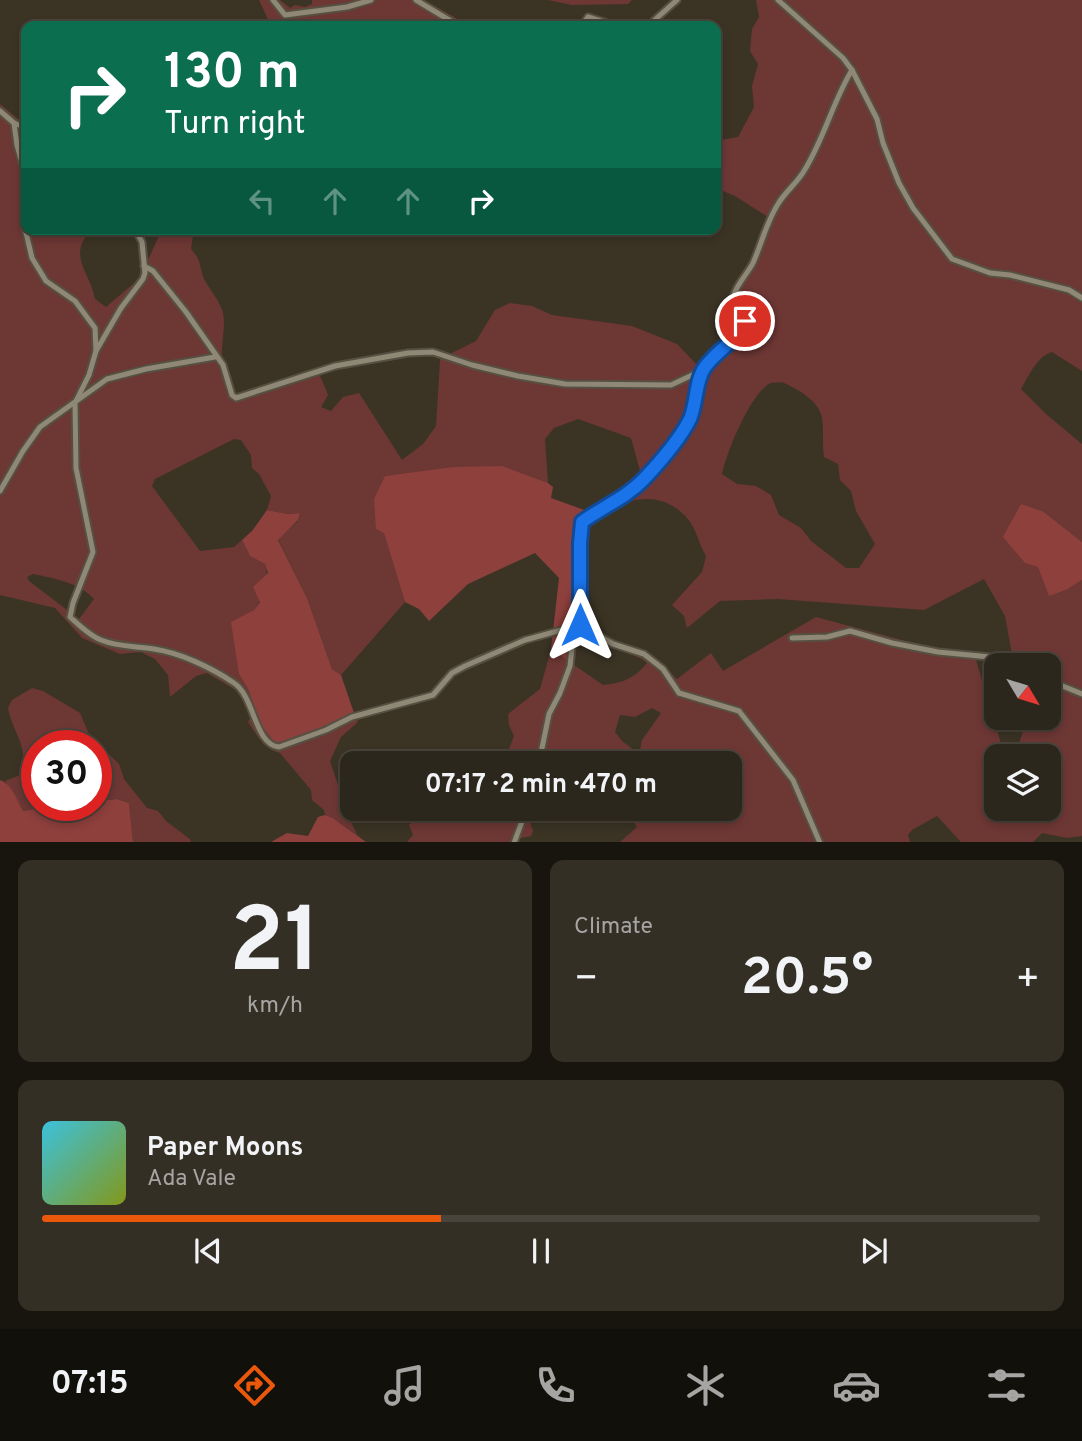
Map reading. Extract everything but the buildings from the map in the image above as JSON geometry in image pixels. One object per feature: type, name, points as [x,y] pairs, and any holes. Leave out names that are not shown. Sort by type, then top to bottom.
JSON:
[{"type":"street","points":[[273,0],[285,15],[346,7],[371,0]]},
{"type":"street","points":[[416,0],[451,21]]},
{"type":"street","points":[[654,21],[677,0]]},
{"type":"street","points":[[778,0],[843,58],[852,70],[877,119],[883,143],[899,183],[913,208],[952,260],[990,273],[1010,275],[1069,290],[1082,298]]},
{"type":"street","points":[[585,21],[588,17],[601,21]]},
{"type":"street","points":[[144,266],[153,271],[186,312],[223,365],[232,395],[236,398],[335,366],[433,352],[495,371],[565,384],[671,385],[703,370],[722,348],[743,330],[745,321],[735,304],[734,295],[753,262],[765,226],[779,201],[804,172],[837,104],[842,86],[852,70]]},
{"type":"street","points":[[0,111],[21,126]]},
{"type":"street","points":[[14,123],[21,159]]},
{"type":"street","points":[[26,235],[32,258],[46,281],[75,300],[95,328],[96,351]]},
{"type":"street","points":[[138,235],[142,242],[143,279],[121,308],[96,351],[89,375],[75,403],[76,468],[93,552],[70,617],[98,640],[156,649],[186,659],[236,684],[247,696],[256,722],[272,746],[279,747],[381,708],[433,695],[452,673],[465,666],[525,640],[580,625],[613,644],[644,654],[663,669],[679,693],[739,711],[793,780],[820,842]]},
{"type":"street","points":[[0,491],[40,428],[107,379],[215,357]]},
{"type":"street","points":[[542,751],[550,714],[567,675],[573,638],[580,625],[582,522],[600,508],[627,495],[662,458],[689,419],[703,370]]},
{"type":"street","points":[[792,638],[827,637],[850,631],[938,652],[984,656]]},
{"type":"street","points":[[1061,685],[1082,694]]},
{"type":"street","points":[[514,842],[522,821]]},
{"type":"shaded area","points":[[259,0],[280,0],[290,8],[295,5],[305,7],[312,4],[312,0],[424,0],[461,21],[269,21]]},
{"type":"shaded area","points":[[548,0],[632,0],[628,4],[572,5]]},
{"type":"shaded area","points":[[756,0],[1082,0],[1082,371],[1052,352],[1038,362],[1021,389],[1082,444],[1082,542],[1044,512],[1038,566],[1068,589],[1082,580],[1082,836],[1067,838],[1042,833],[1033,842],[961,842],[937,816],[912,830],[908,835],[910,842],[620,842],[637,827],[633,821],[742,821],[742,751],[640,751],[642,740],[661,713],[652,708],[635,717],[620,715],[615,732],[635,751],[507,751],[514,736],[508,714],[540,689],[551,649],[603,685],[627,679],[647,663],[585,631],[584,623],[609,638],[655,658],[677,679],[711,653],[723,671],[816,617],[976,660],[984,687],[984,730],[997,730],[1001,744],[984,744],[984,821],[1061,821],[1061,744],[1019,744],[1024,730],[1061,730],[1061,653],[1012,653],[1005,616],[984,579],[924,610],[778,599],[720,601],[687,628],[684,616],[672,605],[702,572],[706,556],[693,527],[675,508],[649,499],[623,503],[585,524],[587,511],[624,494],[642,478],[631,438],[578,419],[554,428],[545,439],[548,483],[503,466],[385,476],[384,532],[405,602],[341,675],[332,669],[307,598],[278,539],[298,521],[300,513],[267,510],[271,496],[259,474],[252,468],[251,455],[241,440],[234,439],[155,479],[152,486],[200,551],[234,547],[242,540],[250,556],[265,564],[265,588],[254,610],[239,674],[248,689],[261,725],[293,739],[354,713],[358,722],[341,737],[330,761],[340,791],[340,821],[351,821],[357,835],[325,815],[324,810],[312,800],[311,790],[280,753],[261,741],[248,722],[250,718],[241,693],[207,673],[196,676],[170,697],[168,675],[155,659],[141,652],[120,654],[82,638],[55,608],[0,595],[0,104],[21,120],[21,235],[87,235],[81,247],[82,264],[95,299],[106,307],[140,278],[159,235],[193,235],[191,249],[223,313],[222,357],[235,393],[240,394],[315,369],[408,351],[431,348],[450,354],[476,341],[495,310],[510,303],[532,306],[552,315],[632,326],[677,344],[699,367],[738,329],[740,318],[731,306],[730,298],[733,287],[748,266],[768,217],[721,190],[721,140],[738,137],[754,107],[752,86],[758,64],[750,51],[752,29],[759,17]],"holes":[[[430,355],[440,358],[436,426],[423,444],[402,460],[359,393],[343,397],[331,411],[321,407],[328,395],[319,373],[404,356]],[[782,382],[817,406],[823,423],[824,457],[838,464],[840,480],[851,491],[856,511],[875,544],[859,568],[846,568],[811,541],[801,528],[779,515],[771,495],[756,486],[737,484],[722,474],[734,439],[748,410],[763,388],[771,383]],[[33,574],[81,589],[94,599],[79,619],[27,577]]]},
{"type":"shaded area","points":[[503,466],[548,483],[553,487],[551,498],[587,511],[582,571],[585,631],[579,632],[576,638],[574,665],[551,649],[559,578],[535,553],[468,584],[429,621],[419,609],[405,602],[384,533],[376,529],[374,499],[385,476],[454,467]]},
{"type":"shaded area","points":[[1021,504],[1044,512],[1082,542],[1082,580],[1049,596],[1038,567],[1025,563],[1003,537]]},
{"type":"shaded area","points":[[267,510],[300,513],[298,520],[278,540],[307,598],[332,669],[341,675],[354,713],[276,744],[261,725],[248,689],[239,674],[231,622],[254,610],[260,602],[253,587],[268,573],[265,564],[250,556],[242,540]]},
{"type":"shaded area","points":[[32,688],[43,691],[80,713],[87,730],[21,730],[21,745],[8,708],[12,700]]},
{"type":"shaded area","points":[[112,757],[119,764],[124,779],[147,808],[158,811],[190,842],[133,842],[129,803],[112,799]]},
{"type":"shaded area","points":[[21,772],[21,809],[5,781],[20,775]]},
{"type":"shaded area","points":[[0,780],[11,789],[21,807],[21,821],[112,821],[112,799],[129,803],[133,842],[0,842]]},
{"type":"shaded area","points":[[325,815],[366,842],[271,842],[287,833],[308,836],[318,817]]},
{"type":"shaded area","points":[[413,821],[530,821],[533,831],[531,836],[521,838],[518,842],[407,842],[413,835],[409,825]]},
{"type":"route","points":[[580,625],[582,522],[600,508],[627,495],[655,467],[689,419],[703,370],[722,348],[737,337],[743,330],[745,321]]}]
